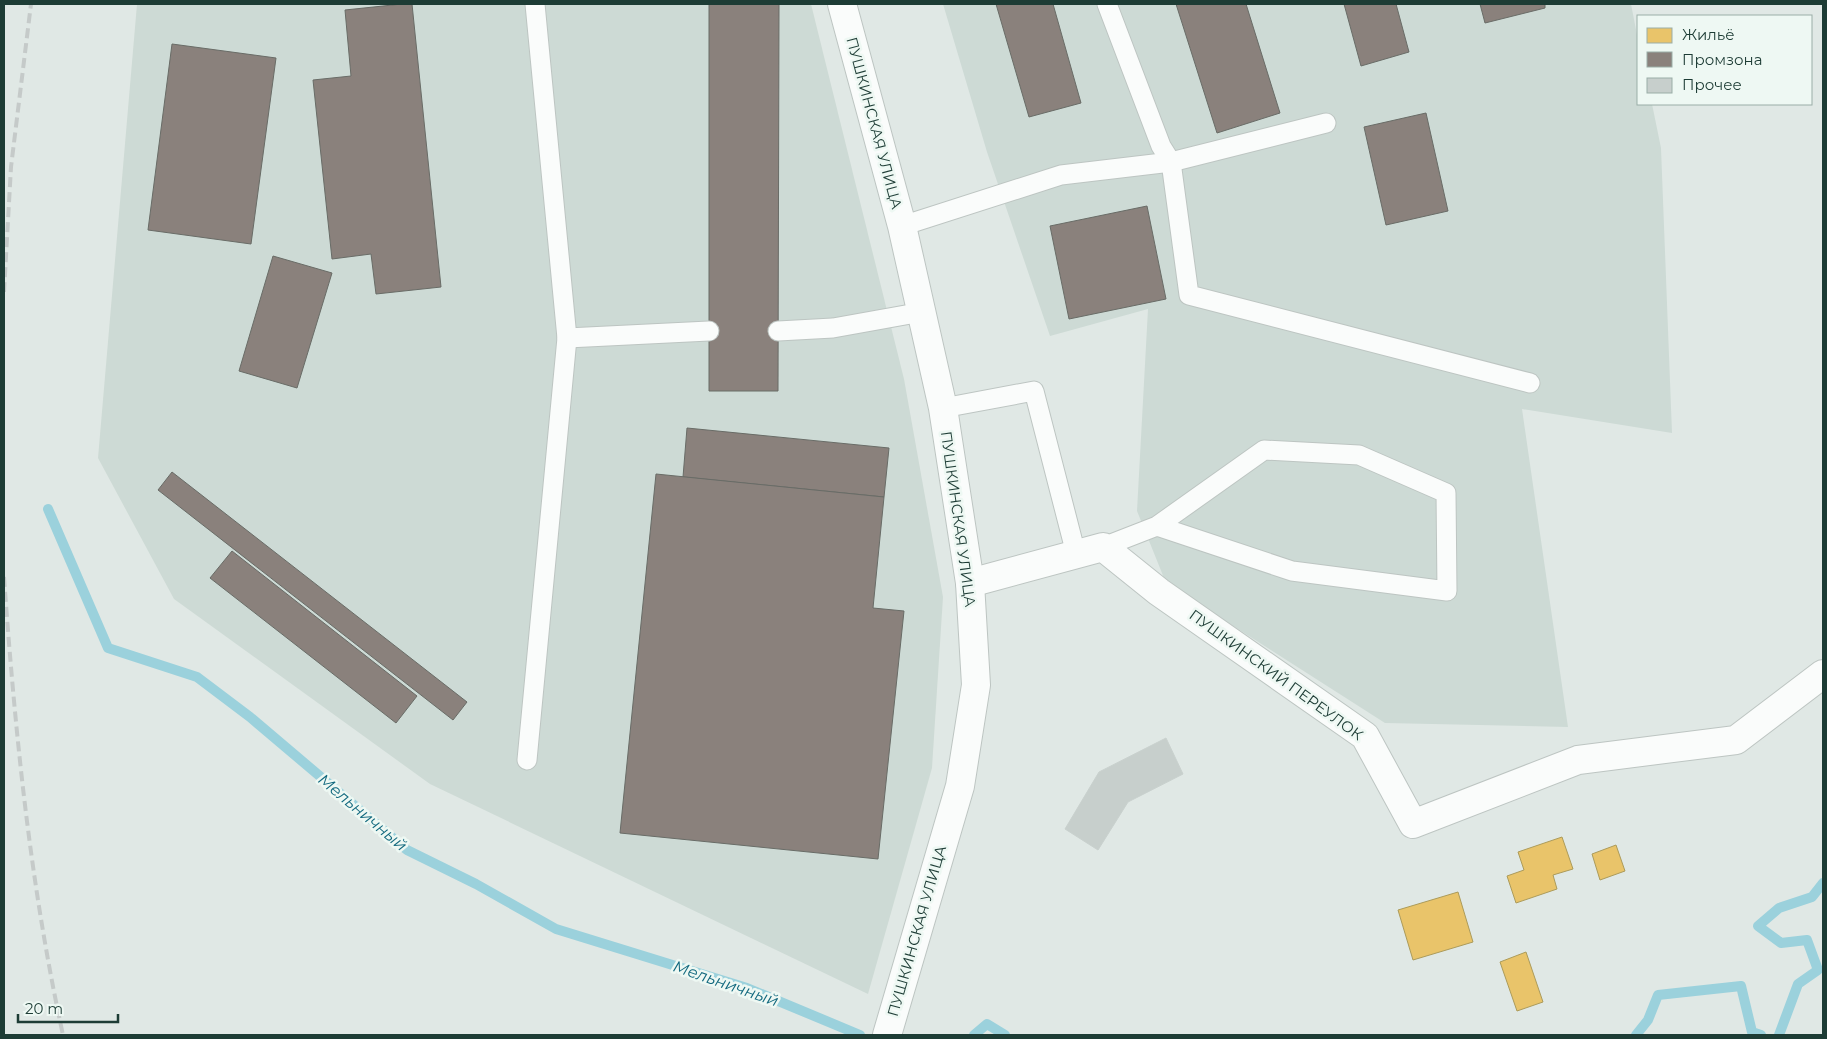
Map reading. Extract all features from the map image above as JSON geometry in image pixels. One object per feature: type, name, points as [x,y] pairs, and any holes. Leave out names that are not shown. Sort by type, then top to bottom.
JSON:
[{"type":"street","name":"ПУШКИНСКАЯ УЛИЦА","points":[[842,4],[902,226],[943,408],[970,584],[976,685],[960,786],[887,1035]]},
{"type":"street","points":[[970,584],[1102,548]]},
{"type":"street","name":"ПУШКИНСКИЙ ПЕРЕУЛОК","points":[[1102,548],[1159,592],[1365,736],[1413,824],[1578,760],[1736,740],[1823,674]]},
{"type":"lane","points":[[527,760],[567,338],[535,4]]},
{"type":"lane","points":[[1107,4],[1160,146],[1171,162],[1189,295],[1530,383]]},
{"type":"lane","points":[[902,226],[1061,175],[1171,162],[1326,123]]},
{"type":"lane","points":[[778,331],[833,328],[922,312]]},
{"type":"lane","points":[[567,338],[709,331]]},
{"type":"lane","points":[[943,408],[1034,391],[1076,554]]},
{"type":"lane","points":[[1102,548],[1157,526],[1264,450],[1360,455],[1446,493],[1447,591],[1292,572],[1157,526]]},
{"type":"shaded area","points":[[137,4],[811,4],[904,379],[943,597],[932,768],[868,994],[430,784],[174,599],[98,458]]},
{"type":"shaded area","points":[[943,4],[1631,4],[1637,35],[1637,105],[1652,105],[1661,148],[1672,433],[1522,409],[1568,727],[1385,723],[1166,583],[1137,511],[1148,309],[1050,336],[987,152]]},
{"type":"building: Жильё","points":[[1562,837],[1573,869],[1553,875],[1557,889],[1516,903],[1507,876],[1524,870],[1518,852]]},
{"type":"building: Жильё","points":[[1616,845],[1625,871],[1600,880],[1592,854]]},
{"type":"building: Жильё","points":[[1458,892],[1473,942],[1413,960],[1398,910]]},
{"type":"building: Жильё","points":[[1526,952],[1543,1002],[1517,1011],[1500,962]]},
{"type":"building: Промзона","points":[[412,4],[441,287],[376,294],[371,254],[332,259],[313,80],[351,76],[345,10]]},
{"type":"building: Промзона","points":[[709,4],[779,4],[778,391],[709,391]]},
{"type":"building: Промзона","points":[[996,4],[1053,4],[1081,103],[1029,117]]},
{"type":"building: Промзона","points":[[1176,4],[1246,4],[1280,113],[1217,133]]},
{"type":"building: Промзона","points":[[1344,4],[1396,4],[1409,52],[1361,66]]},
{"type":"building: Промзона","points":[[1480,4],[1545,4],[1545,8],[1485,23]]},
{"type":"building: Промзона","points":[[172,44],[276,58],[251,244],[148,230]]},
{"type":"building: Промзона","points":[[1426,113],[1448,211],[1386,225],[1364,127]]},
{"type":"building: Промзона","points":[[1147,206],[1166,299],[1069,319],[1050,226]]},
{"type":"building: Промзона","points":[[273,256],[332,273],[297,388],[239,371]]},
{"type":"building: Промзона","points":[[687,428],[889,448],[884,497],[683,477]]},
{"type":"building: Промзона","points":[[172,472],[467,702],[453,720],[158,490]]},
{"type":"building: Промзона","points":[[656,474],[884,497],[873,608],[904,611],[878,859],[620,833]]},
{"type":"building: Промзона","points":[[232,551],[417,696],[396,723],[210,578]]},
{"type":"building: Прочее","points":[[1166,738],[1183,774],[1128,802],[1098,850],[1065,829],[1099,772]]},
{"type":"waterway","name":"Мельничный","points":[[48,509],[108,648],[197,677],[250,717],[407,850],[476,884],[556,929],[747,988],[860,1035]]},
{"type":"waterway","name":"Мельничный","points":[[1779,1035],[1798,984],[1818,970],[1807,940],[1781,943],[1758,926],[1779,908],[1812,897],[1823,883]]},
{"type":"waterway","name":"Мельничный","points":[[1636,1035],[1648,1020],[1658,995],[1741,986],[1752,1032],[1761,1035]]},
{"type":"waterway","name":"Мельничный","points":[[974,1035],[987,1024],[1005,1035]]},
{"type":"railway","points":[[4,292],[11,167],[31,4]]},
{"type":"railway","points":[[4,577],[25,807],[41,921],[63,1035]]}]
